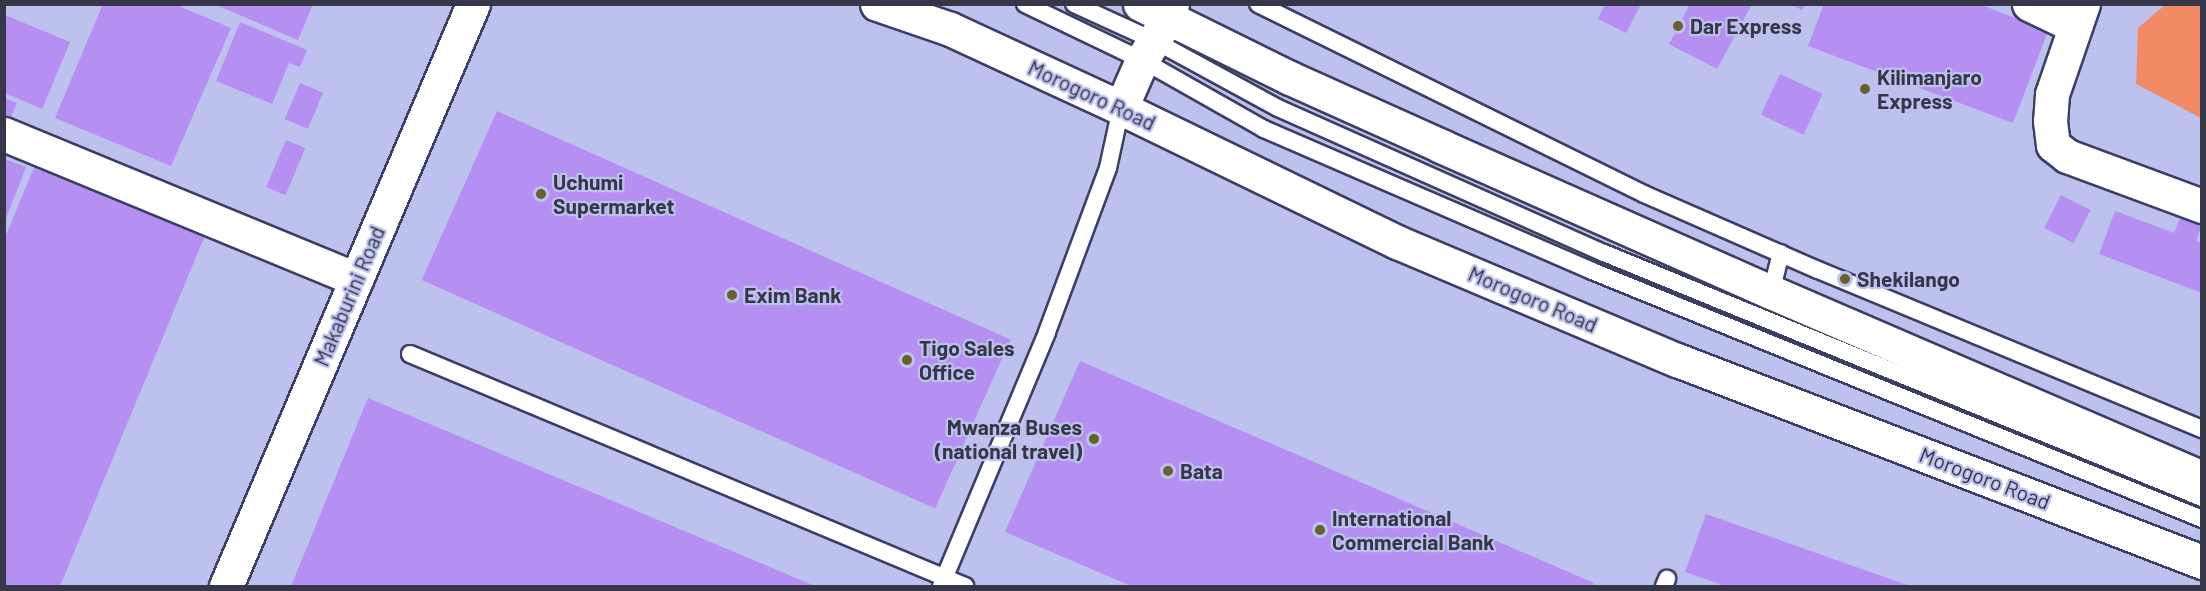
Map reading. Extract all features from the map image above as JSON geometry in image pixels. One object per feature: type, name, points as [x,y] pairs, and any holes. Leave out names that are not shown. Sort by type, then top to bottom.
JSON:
[{"type":"main road","name":"Makaburini Road","points":[[226,586],[473,4]]},
{"type":"main road","name":"Morogoro Road","points":[[878,4],[950,29],[1121,108],[1397,242],[1612,333],[2202,562]]},
{"type":"main road","points":[[2029,4],[2079,15],[2052,93],[2050,121],[2053,145],[2067,156],[2202,206]]},
{"type":"main road","points":[[1121,108],[1155,26]]},
{"type":"main road","name":"Morogoro Road","points":[[1155,26],[1290,78],[1771,292],[2202,478]]},
{"type":"main road","points":[[4,134],[356,279]]},
{"type":"lane","name":"Morogoro Road","points":[[1025,4],[1155,26],[1264,129],[1593,271],[2202,519]]},
{"type":"lane","name":"Morogoro Road","points":[[1074,4],[1155,26],[1278,108],[1604,253],[2202,498]]},
{"type":"lane","points":[[1258,4],[1644,194],[1781,254],[2202,429]]},
{"type":"lane","points":[[943,582],[1047,332],[1108,168],[1121,108]]},
{"type":"lane","points":[[1771,292],[1781,254]]},
{"type":"lane","points":[[410,354],[943,582],[965,586]]},
{"type":"shaded area","points":[[2165,5],[2201,5],[2201,118],[2136,84],[2138,28]]},
{"type":"building","points":[[103,4],[174,4],[231,28],[171,166],[55,118]]},
{"type":"building","points":[[214,4],[313,4],[298,40]]},
{"type":"building","points":[[1605,4],[1641,4],[1626,33],[1598,19]]},
{"type":"building","points":[[1690,4],[1752,4],[1717,69],[1669,44]]},
{"type":"building","points":[[1790,4],[1805,4],[1802,10]]},
{"type":"building","points":[[1824,4],[1979,4],[2048,31],[2013,123],[1808,46]]},
{"type":"building","points":[[5,15],[70,42],[42,109],[5,93]]},
{"type":"building","points":[[240,22],[307,50],[300,67],[289,63],[272,104],[216,81]]},
{"type":"building","points":[[1780,74],[1823,94],[1804,135],[1761,115]]},
{"type":"building","points":[[300,83],[323,93],[308,129],[285,119]]},
{"type":"building","points":[[4,98],[17,103],[10,120],[4,117]]},
{"type":"building","points":[[497,111],[1010,340],[935,509],[422,280]]},
{"type":"building","points":[[286,140],[305,148],[285,195],[266,187]]},
{"type":"building","points":[[38,158],[208,228],[60,586],[4,586],[4,240]]},
{"type":"building","points":[[4,159],[26,167],[5,221],[4,221]]},
{"type":"building","points":[[2061,195],[2090,210],[2074,243],[2044,228]]},
{"type":"building","points":[[2115,211],[2174,233],[2181,216],[2202,224],[2196,241],[2202,243],[2202,293],[2099,254]]},
{"type":"building","points":[[1080,361],[1594,583],[1592,586],[1131,586],[1005,532]]},
{"type":"building","points":[[368,398],[815,586],[291,586]]},
{"type":"building","points":[[1706,514],[1910,586],[1725,586],[1685,572]]},
{"type":"place","name":"Dar Express","points":[[1678,26]]},
{"type":"place","name":"Kilimanjaro Express","points":[[1865,89]]},
{"type":"place","name":"Uchumi Supermarket","points":[[541,194]]},
{"type":"place","name":"Shekilango","points":[[1845,279]]},
{"type":"place","name":"Exim Bank","points":[[732,295]]},
{"type":"place","name":"Tigo Sales Office","points":[[907,360]]},
{"type":"place","name":"Mwanza Buses (national travel)","points":[[1094,439]]},
{"type":"place","name":"Bata","points":[[1168,471]]},
{"type":"place","name":"International Commercial Bank","points":[[1320,530]]}]
